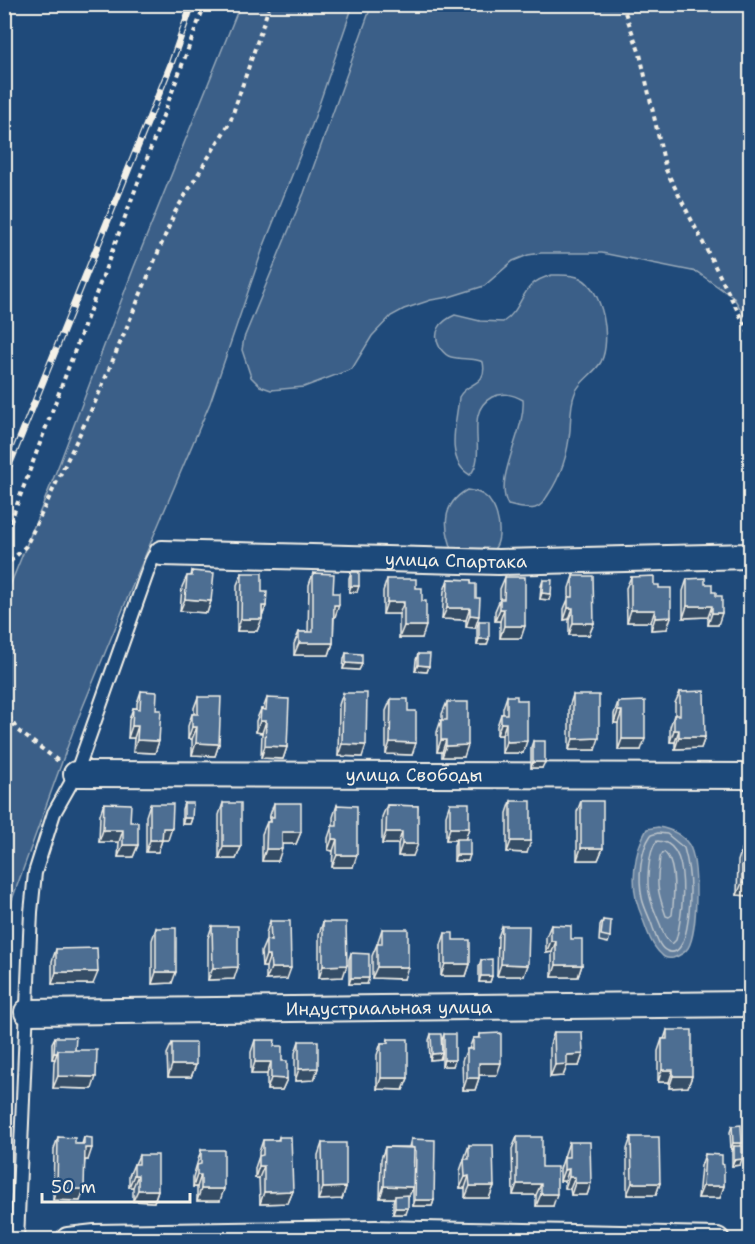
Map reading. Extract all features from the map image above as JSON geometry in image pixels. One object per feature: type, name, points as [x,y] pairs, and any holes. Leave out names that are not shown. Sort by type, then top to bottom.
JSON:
[{"type":"street","name":"улица Спартака","points":[[162,553],[498,562],[750,556]]},
{"type":"street","name":"улица Свободы","points":[[76,774],[750,776]]},
{"type":"street","name":"Индустриальная улица","points":[[27,1012],[750,1004]]},
{"type":"street","points":[[68,1239],[376,1233],[717,1239]]},
{"type":"lane","points":[[17,1239],[31,912],[35,873],[54,813],[76,774],[151,562],[154,556],[162,553]]},
{"type":"path","points":[[4,538],[205,4]]},
{"type":"path","points":[[4,568],[26,546],[97,398],[175,212],[230,122],[270,4]]},
{"type":"path","points":[[622,4],[640,54],[666,170],[750,334]]},
{"type":"path","points":[[4,708],[17,730],[76,774]]},
{"type":"shaded area","points":[[372,4],[750,5],[750,325],[734,298],[697,272],[602,253],[541,253],[513,261],[484,286],[431,300],[391,316],[372,336],[352,369],[304,387],[271,390],[260,386],[251,377],[242,350],[244,338],[304,193]]},
{"type":"shaded area","points":[[240,5],[353,5],[312,125],[263,248],[210,403],[75,726],[5,919],[5,598],[60,462],[134,267]]},
{"type":"shaded area","points":[[552,275],[574,276],[588,284],[600,304],[606,341],[601,362],[580,384],[573,398],[568,447],[557,480],[541,505],[535,508],[525,508],[508,505],[504,494],[507,469],[523,412],[523,400],[504,394],[492,397],[483,404],[477,423],[477,456],[470,475],[457,460],[455,428],[459,397],[467,388],[480,380],[484,370],[483,362],[448,356],[437,342],[437,332],[445,320],[455,315],[480,321],[503,322],[511,316],[533,284]]},
{"type":"shaded area","points":[[467,490],[484,495],[497,515],[499,538],[493,550],[487,553],[454,554],[448,536],[448,511],[458,496]]},
{"type":"water","points":[[658,827],[675,833],[689,845],[696,880],[694,927],[691,939],[685,952],[671,958],[663,956],[653,944],[636,900],[634,879],[639,847],[647,829]]},
{"type":"building","points":[[192,571],[214,573],[211,601],[185,599],[187,576],[192,576]]},
{"type":"building","points":[[351,572],[359,572],[359,586],[351,586]]},
{"type":"building","points":[[242,573],[262,573],[262,592],[267,592],[266,606],[262,606],[262,619],[241,619]]},
{"type":"building","points":[[313,573],[334,574],[333,593],[339,593],[339,605],[334,605],[333,643],[299,643],[299,632],[313,632]]},
{"type":"building","points":[[573,576],[593,576],[594,623],[573,623],[573,608],[568,608],[568,597],[573,597]]},
{"type":"building","points":[[654,576],[654,585],[659,585],[659,588],[671,588],[671,617],[655,618],[655,610],[631,610],[631,577]]},
{"type":"building","points":[[505,577],[525,577],[525,626],[504,626],[504,609],[500,609],[500,599],[504,599]]},
{"type":"building","points":[[705,578],[705,584],[712,584],[712,592],[716,592],[716,596],[722,596],[722,613],[712,613],[712,606],[687,606],[687,579]]},
{"type":"building","points":[[387,579],[416,579],[416,588],[422,588],[422,601],[426,601],[426,626],[404,626],[404,602],[387,602]]},
{"type":"building","points":[[448,579],[471,580],[471,584],[476,584],[476,598],[480,598],[479,616],[470,615],[470,608],[447,608]]},
{"type":"building","points":[[543,580],[552,580],[551,594],[542,593]]},
{"type":"building","points":[[479,621],[489,621],[489,639],[479,639]]},
{"type":"building","points":[[346,653],[362,654],[362,664],[346,663]]},
{"type":"building","points":[[418,654],[430,654],[429,666],[418,665]]},
{"type":"building","points":[[141,691],[157,692],[156,710],[161,710],[159,741],[137,740],[138,726],[132,726],[133,708],[140,709]]},
{"type":"building","points":[[704,691],[705,737],[679,737],[679,730],[674,730],[674,715],[680,715],[680,692]]},
{"type":"building","points":[[343,693],[367,693],[366,745],[342,744]]},
{"type":"building","points":[[573,695],[599,695],[599,738],[573,739]]},
{"type":"building","points":[[507,696],[517,696],[517,700],[527,700],[527,741],[506,742],[506,723],[501,723],[501,714],[507,714]]},
{"type":"building","points":[[198,697],[221,697],[219,744],[196,743],[197,727],[192,727],[192,714],[198,714]]},
{"type":"building","points":[[267,698],[289,699],[287,747],[265,746],[266,721],[260,721],[261,709],[266,710]]},
{"type":"building","points":[[391,699],[408,699],[408,711],[416,711],[416,743],[390,742]]},
{"type":"building","points":[[645,701],[645,739],[622,739],[622,711],[618,711],[618,702]]},
{"type":"building","points":[[447,702],[468,702],[468,745],[446,746],[446,740],[441,740],[441,720],[447,720]]},
{"type":"building","points":[[533,741],[545,741],[545,762],[533,762]]},
{"type":"building","points":[[511,801],[531,801],[531,841],[511,841]]},
{"type":"building","points":[[581,801],[603,801],[603,848],[581,848]]},
{"type":"building","points":[[104,803],[131,804],[130,822],[138,822],[138,845],[123,845],[123,830],[103,830]]},
{"type":"building","points":[[184,803],[193,803],[192,818],[184,818]]},
{"type":"building","points":[[223,803],[241,803],[241,847],[223,847]]},
{"type":"building","points":[[274,803],[301,803],[301,832],[282,832],[282,849],[266,849],[267,822],[271,822],[271,817],[274,817]]},
{"type":"building","points":[[450,803],[469,803],[469,828],[450,828]]},
{"type":"building","points":[[150,804],[173,804],[172,828],[163,828],[162,840],[150,840]]},
{"type":"building","points":[[337,805],[357,806],[357,855],[337,855],[337,839],[332,839],[332,826],[337,826]]},
{"type":"building","points":[[387,805],[418,806],[418,844],[402,844],[402,832],[386,832]]},
{"type":"building","points":[[456,839],[470,839],[470,855],[456,855]]},
{"type":"building","points":[[742,849],[750,850],[750,884],[742,883]]},
{"type":"building","points":[[603,920],[611,921],[610,937],[601,935]]},
{"type":"building","points":[[270,921],[290,921],[291,968],[271,968],[270,955],[266,955],[266,940],[271,941]]},
{"type":"building","points":[[323,922],[346,922],[347,965],[323,966]]},
{"type":"building","points":[[551,925],[571,926],[571,939],[582,939],[582,965],[556,965],[556,941],[551,941]]},
{"type":"building","points":[[212,926],[238,926],[238,967],[213,968]]},
{"type":"building","points":[[502,926],[529,926],[528,965],[501,964]]},
{"type":"building","points":[[156,928],[176,928],[176,972],[156,972]]},
{"type":"building","points":[[382,929],[408,929],[408,967],[377,967],[377,944],[382,944]]},
{"type":"building","points":[[445,933],[453,933],[453,940],[470,940],[470,964],[445,964]]},
{"type":"building","points":[[97,948],[98,972],[56,972],[56,949]]},
{"type":"building","points":[[351,953],[369,954],[369,978],[351,978]]},
{"type":"building","points":[[492,959],[492,976],[481,976],[481,960]]},
{"type":"building","points":[[667,1030],[692,1030],[692,1076],[673,1076],[673,1070],[662,1070],[662,1039],[667,1039]]},
{"type":"building","points":[[554,1032],[582,1032],[583,1054],[567,1055],[567,1064],[555,1065]]},
{"type":"building","points":[[501,1033],[501,1063],[479,1063],[479,1078],[467,1078],[467,1049],[473,1049],[473,1038],[480,1038],[480,1034]]},
{"type":"building","points":[[431,1034],[441,1034],[442,1053],[432,1054]]},
{"type":"building","points":[[444,1034],[455,1034],[455,1060],[444,1060]]},
{"type":"building","points":[[55,1037],[76,1037],[75,1050],[58,1050],[54,1053]]},
{"type":"building","points":[[388,1039],[408,1039],[408,1078],[381,1078],[381,1043],[388,1043]]},
{"type":"building","points":[[255,1040],[275,1040],[274,1046],[282,1046],[282,1061],[287,1061],[287,1079],[271,1078],[271,1062],[255,1062]]},
{"type":"building","points":[[299,1041],[318,1041],[318,1068],[299,1069]]},
{"type":"building","points":[[172,1043],[196,1043],[196,1065],[172,1065]]},
{"type":"building","points":[[58,1050],[97,1050],[96,1077],[58,1076]]},
{"type":"building","points":[[741,1125],[742,1143],[733,1143],[732,1126]]},
{"type":"building","points":[[58,1137],[75,1138],[75,1144],[84,1144],[84,1137],[92,1138],[92,1148],[85,1148],[84,1189],[57,1189]]},
{"type":"building","points":[[279,1137],[291,1137],[293,1191],[264,1192],[264,1166],[259,1166],[259,1156],[263,1155],[263,1140],[279,1140]]},
{"type":"building","points":[[517,1137],[542,1137],[542,1167],[557,1167],[557,1194],[541,1194],[541,1184],[517,1184]]},
{"type":"building","points":[[631,1137],[659,1137],[660,1183],[632,1183]]},
{"type":"building","points":[[411,1139],[435,1140],[434,1200],[415,1200],[416,1151],[411,1147]]},
{"type":"building","points":[[569,1142],[590,1142],[591,1183],[575,1183],[575,1177],[569,1177],[569,1169],[564,1170],[564,1157],[569,1157]]},
{"type":"building","points":[[322,1143],[346,1143],[346,1187],[323,1188]]},
{"type":"building","points":[[469,1145],[493,1145],[494,1186],[470,1186],[469,1176],[465,1177],[464,1159],[469,1159]]},
{"type":"building","points":[[734,1146],[742,1146],[742,1159],[734,1160]]},
{"type":"building","points":[[385,1147],[414,1148],[413,1187],[384,1186]]},
{"type":"building","points":[[201,1150],[224,1150],[224,1189],[201,1189],[201,1175],[197,1175],[197,1165],[201,1164]]},
{"type":"building","points":[[705,1154],[722,1155],[724,1186],[703,1186]]},
{"type":"building","points":[[139,1155],[158,1155],[158,1190],[138,1190],[138,1175],[134,1175],[134,1164],[139,1164]]},
{"type":"building","points":[[408,1195],[408,1208],[395,1208],[395,1196]]},
{"type":"railway","points":[[4,478],[171,64],[192,4]]}]
